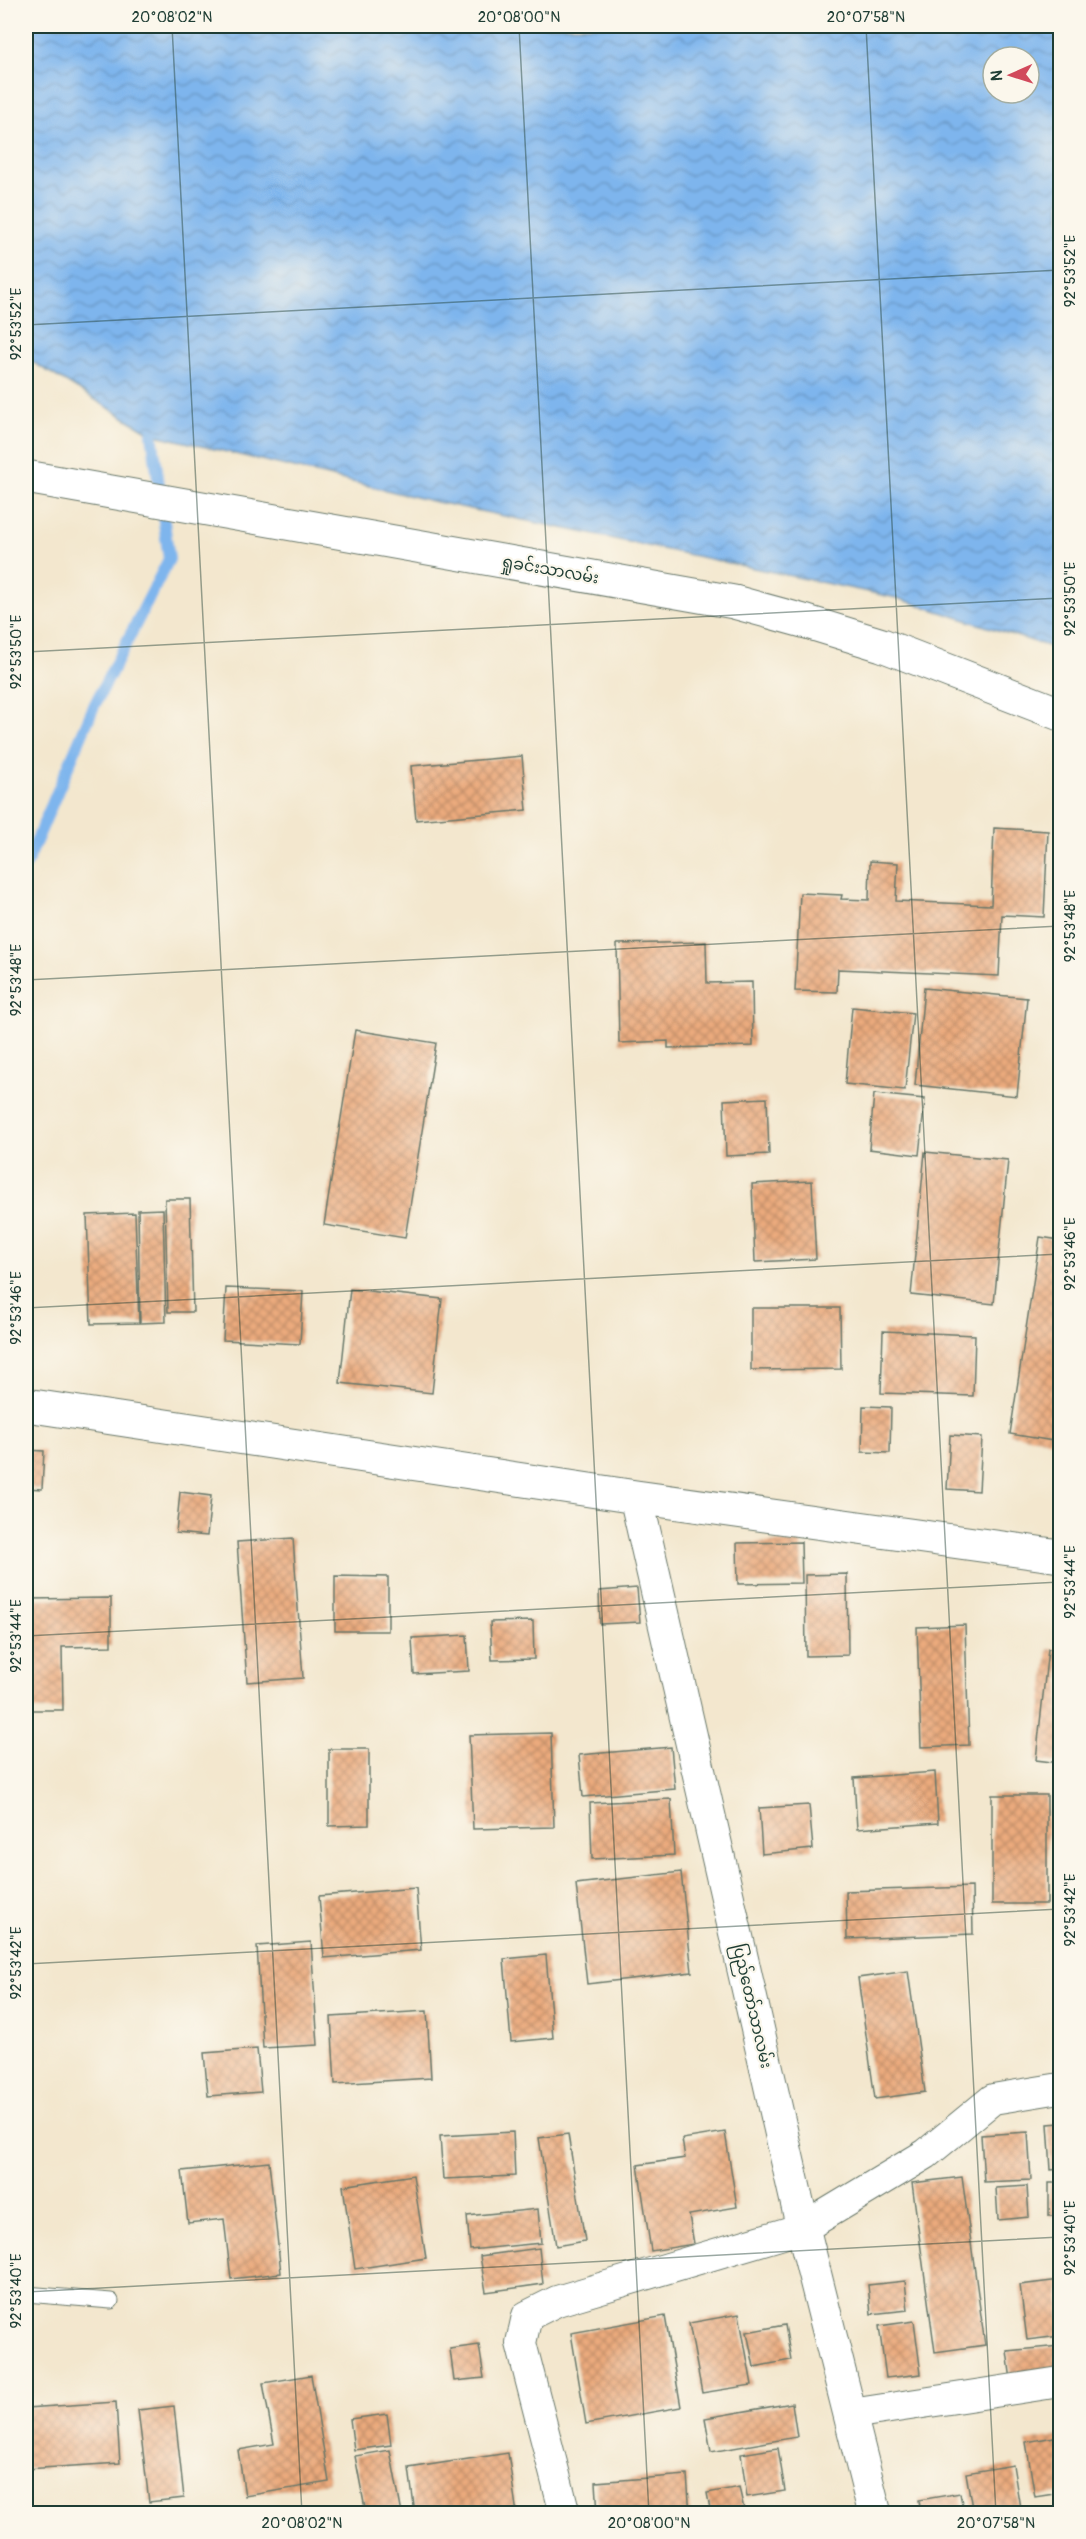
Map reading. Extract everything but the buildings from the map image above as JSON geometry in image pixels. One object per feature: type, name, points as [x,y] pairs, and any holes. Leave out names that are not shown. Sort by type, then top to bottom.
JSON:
[{"type":"street","name":"ရှုခင်းသာလမ်း","points":[[26,477],[734,603],[882,645],[1060,714]]},
{"type":"street","points":[[28,1405],[636,1497],[1060,1556]]},
{"type":"street","name":"ပြည်တော်သာလမ်း","points":[[636,1497],[803,2228],[875,2514]]},
{"type":"street","points":[[565,2514],[521,2343],[527,2316],[556,2301],[803,2228],[926,2154],[993,2099],[1060,2088]]},
{"type":"street","points":[[851,2414],[1060,2382]]},
{"type":"lane","points":[[26,2294],[111,2301]]},
{"type":"water","points":[[26,26],[1060,26],[1060,650],[897,598],[432,501],[152,434],[26,358]]},
{"type":"waterway","points":[[26,865],[94,706],[169,559],[152,434]]}]
